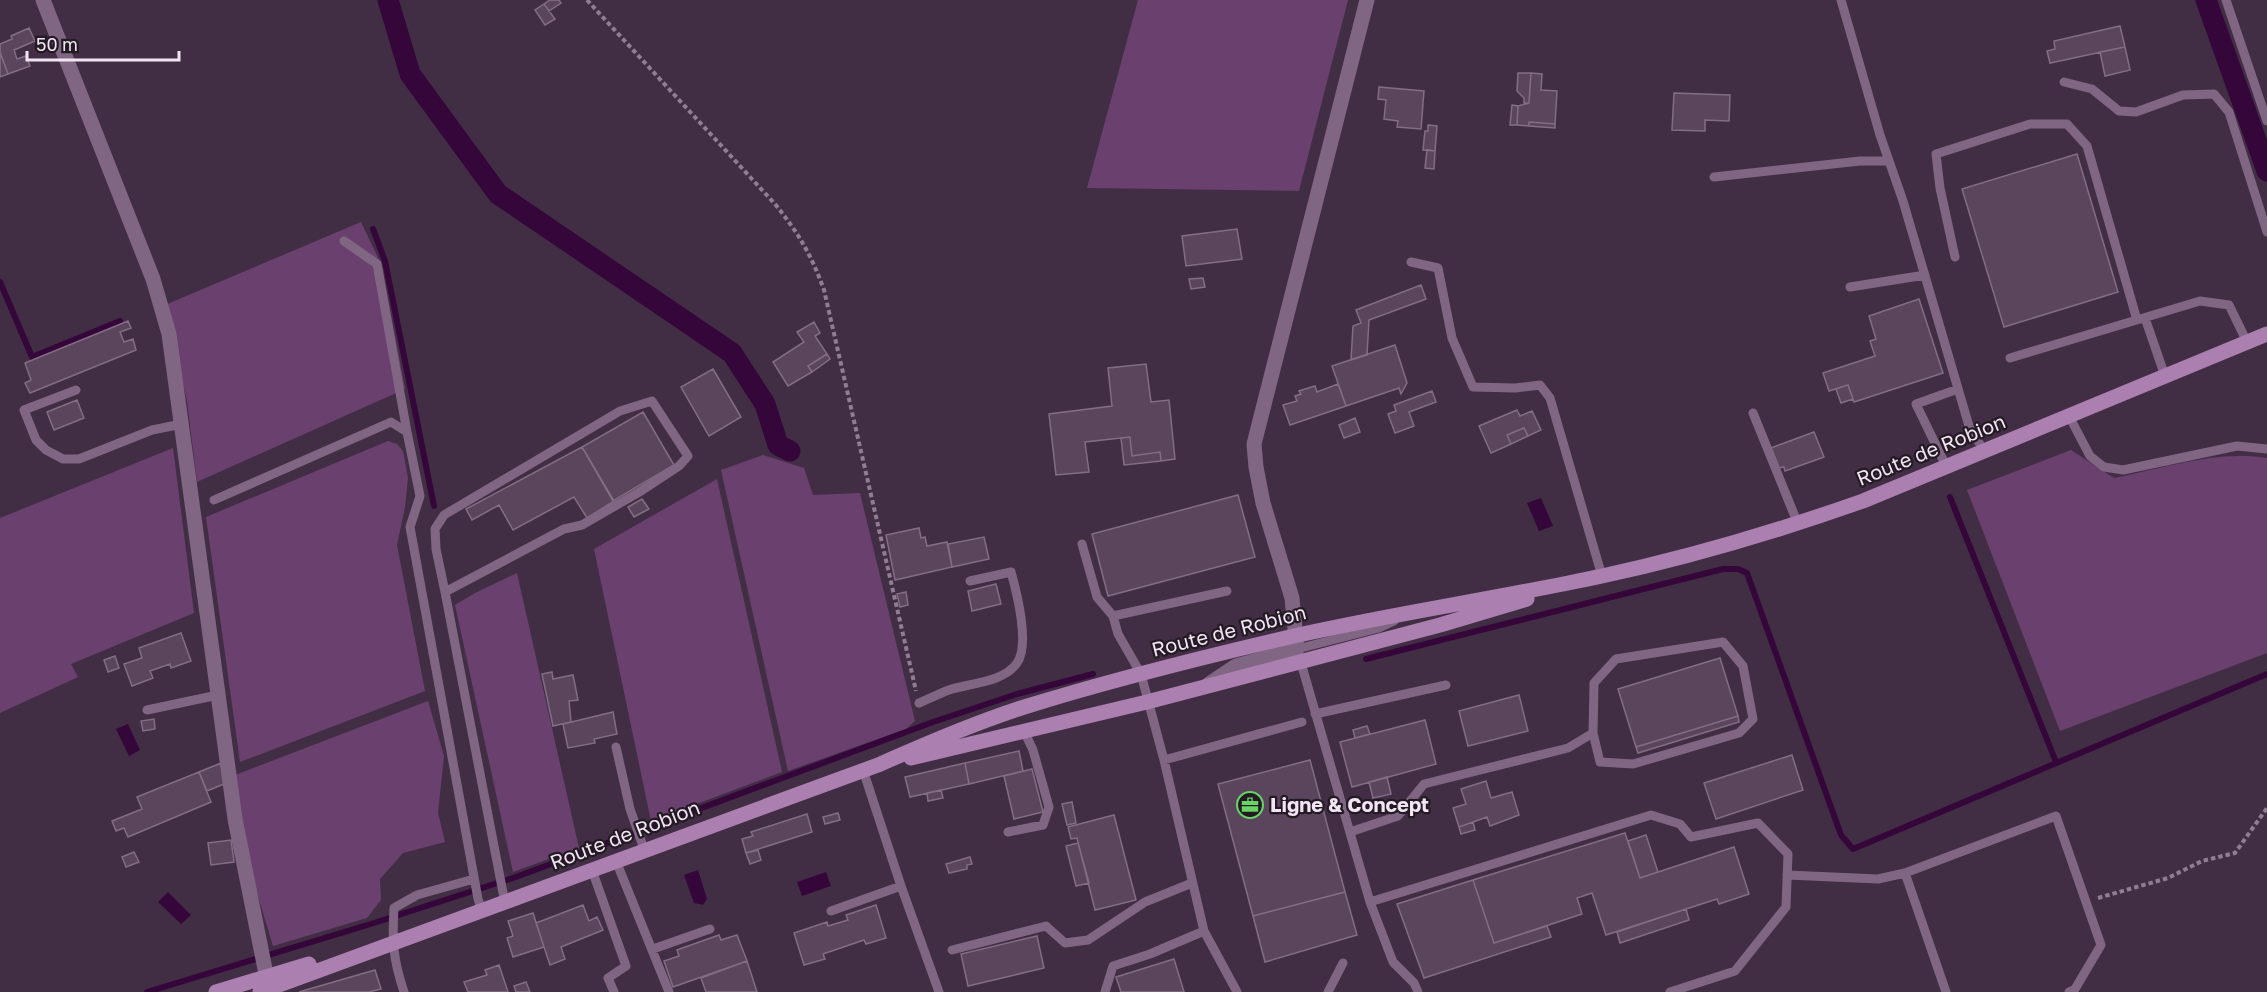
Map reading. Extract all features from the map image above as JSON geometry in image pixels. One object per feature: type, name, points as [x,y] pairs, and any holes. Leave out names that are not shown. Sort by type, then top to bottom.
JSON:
[{"type":"main road","name":"Route de Robion","points":[[216,992],[265,986],[505,903],[644,849],[870,768],[928,743],[1019,709],[1141,674],[1440,625],[1602,576],[1743,541],[1798,524],[1863,501],[2267,334]]},
{"type":"main road","name":"Route de Robion","points":[[870,768],[1206,686],[1297,649],[1413,612],[1602,576]]},
{"type":"street","points":[[43,0],[153,279],[169,334],[235,819],[265,986]]},
{"type":"street","points":[[1297,649],[1292,598],[1263,502],[1254,444],[1367,0]]},
{"type":"lane","points":[[1841,0],[1880,135],[1904,201],[1969,426],[1984,451]]},
{"type":"lane","points":[[2226,0],[2267,121]]},
{"type":"lane","points":[[2064,82],[2092,88],[2119,111],[2136,112],[2182,95],[2214,94],[2229,112],[2267,232]]},
{"type":"lane","points":[[1955,257],[1940,188],[1936,154],[2030,124],[2067,124],[2088,146],[2141,319],[2165,376]]},
{"type":"lane","points":[[1714,177],[1860,161],[1889,161]]},
{"type":"lane","points":[[344,241],[377,264],[420,496],[410,527],[474,879],[482,911]]},
{"type":"lane","points":[[1411,262],[1438,268],[1452,338],[1473,387],[1515,388],[1539,385],[1550,398],[1602,576]]},
{"type":"lane","points":[[1850,287],[1925,275]]},
{"type":"lane","points":[[2010,358],[2199,301],[2229,305],[2247,342]]},
{"type":"lane","points":[[1946,466],[1916,404],[1959,389]]},
{"type":"lane","points":[[76,390],[24,410],[36,440],[46,450],[63,459],[79,459],[152,430],[182,423]]},
{"type":"lane","points":[[445,592],[564,529],[582,525],[679,466],[688,456],[652,401],[620,411],[444,515],[435,529],[436,549],[505,903]]},
{"type":"lane","points":[[1753,413],[1798,524]]},
{"type":"lane","points":[[2069,416],[2090,456],[2104,467],[2123,470],[2237,446],[2267,449]]},
{"type":"lane","points":[[214,500],[391,423],[407,432]]},
{"type":"lane","points":[[1082,544],[1098,597],[1113,616],[1118,634],[1141,674],[1164,760],[1204,931],[1237,992]]},
{"type":"lane","points":[[919,703],[950,690],[1001,675],[1017,663],[1023,642],[1016,589],[1011,572],[970,581]]},
{"type":"lane","points":[[1113,616],[1227,591]]},
{"type":"lane","points":[[1723,642],[1743,666],[1753,719],[1739,733],[1633,764],[1600,762],[1593,733],[1594,683],[1616,659],[1723,642]]},
{"type":"lane","points":[[1297,649],[1370,902],[1393,962],[1414,983],[1418,992]]},
{"type":"lane","points":[[1316,714],[1446,685]]},
{"type":"lane","points":[[147,710],[218,695]]},
{"type":"lane","points":[[1164,760],[1302,722]]},
{"type":"lane","points":[[1008,832],[1043,825],[1049,807],[1034,750],[1024,731]]},
{"type":"lane","points":[[1350,832],[1398,816],[1424,784],[1568,748],[1593,733]]},
{"type":"lane","points":[[616,747],[630,809],[644,849]]},
{"type":"lane","points":[[870,768],[901,886],[939,992]]},
{"type":"lane","points":[[1370,902],[1651,815],[1680,824],[1690,837],[1758,823],[1788,854],[1786,907],[1735,971],[1670,992]]},
{"type":"lane","points":[[1787,875],[1878,879],[1905,873],[2056,816],[2101,945],[2075,989],[2069,992]]},
{"type":"lane","points":[[616,861],[669,992]]},
{"type":"lane","points":[[592,870],[626,966],[608,978],[614,992]]},
{"type":"lane","points":[[1905,873],[1944,991]]},
{"type":"lane","points":[[404,992],[390,943],[394,908],[417,894],[474,879]]},
{"type":"lane","points":[[952,950],[1046,926],[1065,943],[1088,940],[1145,902],[1192,883]]},
{"type":"lane","points":[[831,911],[901,886]]},
{"type":"lane","points":[[653,949],[710,929]]},
{"type":"lane","points":[[1106,992],[1113,966],[1150,954],[1204,931]]},
{"type":"lane","points":[[1328,992],[1343,963]]},
{"type":"path","points":[[587,0],[774,204],[796,230],[813,259],[824,290],[919,703]]},
{"type":"path","points":[[2086,901],[2168,878],[2202,861],[2235,853],[2267,808]]},
{"type":"shaded area","points":[[1138,0],[1348,0],[1299,191],[1087,188]]},
{"type":"shaded area","points":[[361,222],[382,266],[405,389],[197,482],[187,401],[165,305]]},
{"type":"shaded area","points":[[388,441],[397,444],[403,451],[408,478],[397,545],[425,691],[240,762],[206,517]]},
{"type":"shaded area","points":[[173,448],[194,613],[71,664],[78,677],[0,713],[0,518]]},
{"type":"shaded area","points":[[2071,450],[2114,478],[2210,458],[2248,456],[2267,458],[2267,653],[2060,731],[1967,490]]},
{"type":"shaded area","points":[[763,455],[804,468],[813,495],[860,493],[915,721],[906,729],[788,771],[721,470]]},
{"type":"shaded area","points":[[717,479],[782,772],[651,821],[594,549]]},
{"type":"shaded area","points":[[1541,498],[1553,526],[1539,531],[1527,503]]},
{"type":"shaded area","points":[[517,573],[579,848],[513,872],[455,605]]},
{"type":"shaded area","points":[[428,701],[444,756],[438,813],[445,842],[403,853],[380,879],[381,900],[367,918],[273,946],[246,856],[235,775]]},
{"type":"shaded area","points":[[128,724],[140,750],[129,756],[116,729]]},
{"type":"shaded area","points":[[698,870],[707,899],[703,905],[694,903],[684,875]]},
{"type":"shaded area","points":[[826,872],[831,886],[802,896],[797,882]]},
{"type":"shaded area","points":[[168,892],[191,915],[181,924],[158,902]]},
{"type":"building","points":[[550,0],[559,0],[561,3],[549,11],[544,4]]},
{"type":"building","points":[[544,4],[555,19],[545,25],[535,10]]},
{"type":"building","points":[[2120,26],[2125,47],[2050,63],[2047,51],[2055,49],[2054,41]]},
{"type":"building","points":[[29,28],[35,41],[14,50],[17,59],[26,56],[30,66],[8,74],[0,52],[0,44]]},
{"type":"building","points":[[2125,47],[2130,70],[2105,76],[2100,52]]},
{"type":"building","points":[[0,52],[8,74],[0,77]]},
{"type":"building","points":[[1518,73],[1531,73],[1529,103],[1524,103],[1524,98],[1517,91]]},
{"type":"building","points":[[1531,73],[1542,74],[1541,90],[1557,91],[1555,124],[1529,122],[1529,126],[1517,125],[1518,106],[1529,103]]},
{"type":"building","points":[[1379,87],[1424,91],[1421,129],[1397,127],[1398,121],[1384,119],[1386,100],[1378,99]]},
{"type":"building","points":[[1674,93],[1730,95],[1729,121],[1705,120],[1705,131],[1672,130]]},
{"type":"building","points":[[1512,105],[1518,106],[1517,125],[1510,125]]},
{"type":"building","points":[[1529,122],[1555,124],[1555,128],[1529,126]]},
{"type":"building","points":[[1428,125],[1437,126],[1435,151],[1423,150]]},
{"type":"building","points":[[1427,150],[1435,151],[1434,169],[1425,168]]},
{"type":"building","points":[[2077,154],[2118,292],[2004,327],[1962,189]]},
{"type":"building","points":[[1237,229],[1242,259],[1186,266],[1182,236]]},
{"type":"building","points":[[1203,278],[1205,287],[1191,289],[1189,279]]},
{"type":"building","points":[[1421,285],[1426,299],[1369,320],[1367,355],[1351,360],[1353,326],[1361,323],[1356,310]]},
{"type":"building","points":[[1919,299],[1943,373],[1854,402],[1848,385],[1829,391],[1823,373],[1875,356],[1870,341],[1876,339],[1869,316]]},
{"type":"building","points":[[128,321],[131,328],[120,332],[124,342],[133,339],[136,350],[30,393],[25,383],[31,380],[25,363]]},
{"type":"building","points":[[814,322],[820,333],[815,336],[827,354],[808,366],[812,372],[788,386],[773,362],[804,342],[797,332]]},
{"type":"building","points":[[1395,345],[1407,383],[1401,394],[1399,388],[1346,406],[1332,366]]},
{"type":"building","points":[[827,354],[830,359],[812,372],[808,366]]},
{"type":"building","points":[[1146,364],[1151,402],[1169,400],[1175,459],[1161,461],[1160,452],[1132,456],[1130,437],[1085,442],[1089,472],[1056,475],[1049,414],[1112,406],[1108,368]]},
{"type":"building","points":[[713,369],[741,417],[709,436],[681,387]]},
{"type":"building","points":[[1338,384],[1346,406],[1290,425],[1283,405],[1297,401],[1295,396],[1301,394],[1299,391],[1315,386],[1317,392]]},
{"type":"building","points":[[1848,385],[1853,399],[1841,403],[1836,389]]},
{"type":"building","points":[[1432,391],[1436,402],[1409,412],[1414,426],[1395,433],[1388,414],[1396,411],[1394,405]]},
{"type":"building","points":[[77,400],[84,418],[54,430],[47,412]]},
{"type":"building","points":[[1517,410],[1520,416],[1532,411],[1541,430],[1528,436],[1524,428],[1507,435],[1511,444],[1491,453],[1479,426]]},
{"type":"building","points":[[643,412],[674,465],[613,501],[582,447]]},
{"type":"building","points":[[1355,418],[1360,432],[1344,438],[1339,425]]},
{"type":"building","points":[[1524,428],[1528,436],[1511,444],[1507,435]]},
{"type":"building","points":[[1814,432],[1824,457],[1785,471],[1784,467],[1779,468],[1771,448]]},
{"type":"building","points":[[1130,437],[1132,456],[1160,452],[1161,461],[1124,465],[1121,438]]},
{"type":"building","points":[[582,447],[614,501],[587,518],[574,497],[513,530],[499,505],[472,520],[466,509]]},
{"type":"building","points":[[1238,495],[1255,557],[1108,596],[1092,534]]},
{"type":"building","points":[[642,499],[649,509],[634,517],[628,507]]},
{"type":"building","points":[[919,528],[921,538],[925,537],[927,546],[947,542],[952,567],[895,580],[886,535]]},
{"type":"building","points":[[984,537],[989,559],[952,567],[948,544]]},
{"type":"building","points":[[996,584],[1001,604],[972,611],[968,591]]},
{"type":"building","points":[[906,592],[908,605],[900,607],[897,594]]},
{"type":"building","points":[[181,633],[191,661],[171,668],[170,664],[150,671],[153,678],[132,686],[124,664],[142,658],[139,648]]},
{"type":"building","points":[[115,656],[119,668],[108,672],[104,660]]},
{"type":"building","points":[[1720,658],[1738,716],[1636,747],[1618,689]]},
{"type":"building","points":[[552,672],[553,679],[573,675],[578,700],[569,701],[571,722],[553,726],[542,674]]},
{"type":"building","points":[[1519,695],[1528,731],[1468,746],[1459,711]]},
{"type":"building","points":[[613,712],[617,734],[594,739],[595,743],[568,748],[563,724]]},
{"type":"building","points":[[1738,716],[1739,722],[1638,753],[1636,747]]},
{"type":"building","points":[[154,719],[155,729],[143,731],[141,721]]},
{"type":"building","points":[[1425,720],[1436,764],[1352,787],[1340,742]]},
{"type":"building","points":[[1367,726],[1370,734],[1355,738],[1353,730]]},
{"type":"building","points":[[1019,751],[1023,771],[969,784],[965,763]]},
{"type":"building","points":[[1792,755],[1803,790],[1716,819],[1704,783]]},
{"type":"building","points":[[1310,760],[1345,892],[1253,916],[1218,784]]},
{"type":"building","points":[[221,763],[224,784],[207,791],[199,772]]},
{"type":"building","points":[[965,763],[969,784],[910,797],[905,777]]},
{"type":"building","points":[[1032,769],[1043,812],[1014,819],[1004,776]]},
{"type":"building","points":[[199,772],[211,802],[128,837],[124,828],[116,831],[112,821],[142,809],[137,797]]},
{"type":"building","points":[[1387,777],[1391,794],[1373,798],[1369,782]]},
{"type":"building","points":[[1486,781],[1491,798],[1512,792],[1519,815],[1490,826],[1487,817],[1459,827],[1453,808],[1466,804],[1461,789]]},
{"type":"building","points":[[941,790],[943,798],[928,801],[927,793]]},
{"type":"building","points":[[1072,802],[1076,823],[1067,825],[1062,804]]},
{"type":"building","points":[[838,813],[840,820],[825,824],[823,817]]},
{"type":"building","points":[[807,814],[812,832],[746,853],[742,839],[753,836],[751,832]]},
{"type":"building","points":[[1114,815],[1136,900],[1095,910],[1077,838],[1071,839],[1068,827]]},
{"type":"building","points":[[1473,822],[1475,830],[1461,834],[1459,827]]},
{"type":"building","points":[[1625,833],[1640,878],[1734,847],[1749,894],[1719,904],[1717,899],[1606,935],[1592,893],[1577,898],[1582,914],[1494,943],[1473,880]]},
{"type":"building","points":[[1646,835],[1658,872],[1640,878],[1628,841]]},
{"type":"building","points":[[231,840],[234,862],[211,865],[208,843]]},
{"type":"building","points":[[1078,843],[1089,883],[1076,886],[1066,846]]},
{"type":"building","points":[[758,850],[761,860],[750,864],[746,853]]},
{"type":"building","points":[[134,852],[139,862],[126,867],[122,857]]},
{"type":"building","points":[[970,857],[972,864],[967,865],[967,869],[949,873],[946,864]]},
{"type":"building","points":[[1473,880],[1494,943],[1547,926],[1551,937],[1424,978],[1397,904]]},
{"type":"building","points":[[1345,892],[1357,935],[1265,962],[1253,916]]},
{"type":"building","points":[[583,905],[589,921],[597,917],[603,930],[561,947],[565,959],[550,965],[536,923]]},
{"type":"building","points":[[876,905],[886,938],[866,944],[864,940],[823,954],[825,959],[804,965],[794,933],[827,922],[828,926],[848,920],[846,915]]},
{"type":"building","points":[[1686,909],[1689,920],[1620,943],[1617,932]]},
{"type":"building","points":[[533,913],[544,947],[513,957],[507,938],[513,936],[508,921]]},
{"type":"building","points":[[719,935],[721,940],[737,935],[747,961],[673,987],[664,961],[679,956],[677,950]]},
{"type":"building","points":[[1037,936],[1044,968],[968,986],[961,954]]},
{"type":"building","points":[[1174,959],[1184,992],[1121,992],[1116,977]]},
{"type":"building","points":[[747,961],[757,992],[706,992],[701,978]]},
{"type":"building","points":[[499,965],[508,992],[468,992],[464,982],[487,975],[485,970]]},
{"type":"building","points":[[375,970],[381,989],[369,992],[299,992]]},
{"type":"building","points":[[526,982],[530,992],[516,992],[514,986]]},
{"type":"waterway","points":[[388,0],[410,74],[498,194],[732,353],[765,404],[778,445],[790,451]]},
{"type":"waterway","points":[[2206,0],[2267,171]]},
{"type":"waterway","points":[[373,229],[385,261],[434,506]]},
{"type":"waterway","points":[[0,282],[32,357],[120,321]]},
{"type":"waterway","points":[[1950,497],[2056,762]]},
{"type":"waterway","points":[[1366,659],[1723,569],[1738,569],[1747,573],[1841,835],[1853,849],[2267,674]]},
{"type":"waterway","points":[[147,992],[516,877],[933,722],[1017,694],[1093,674]]},
{"type":"place","name":"Ligne & Concept","points":[[1250,805]]}]
